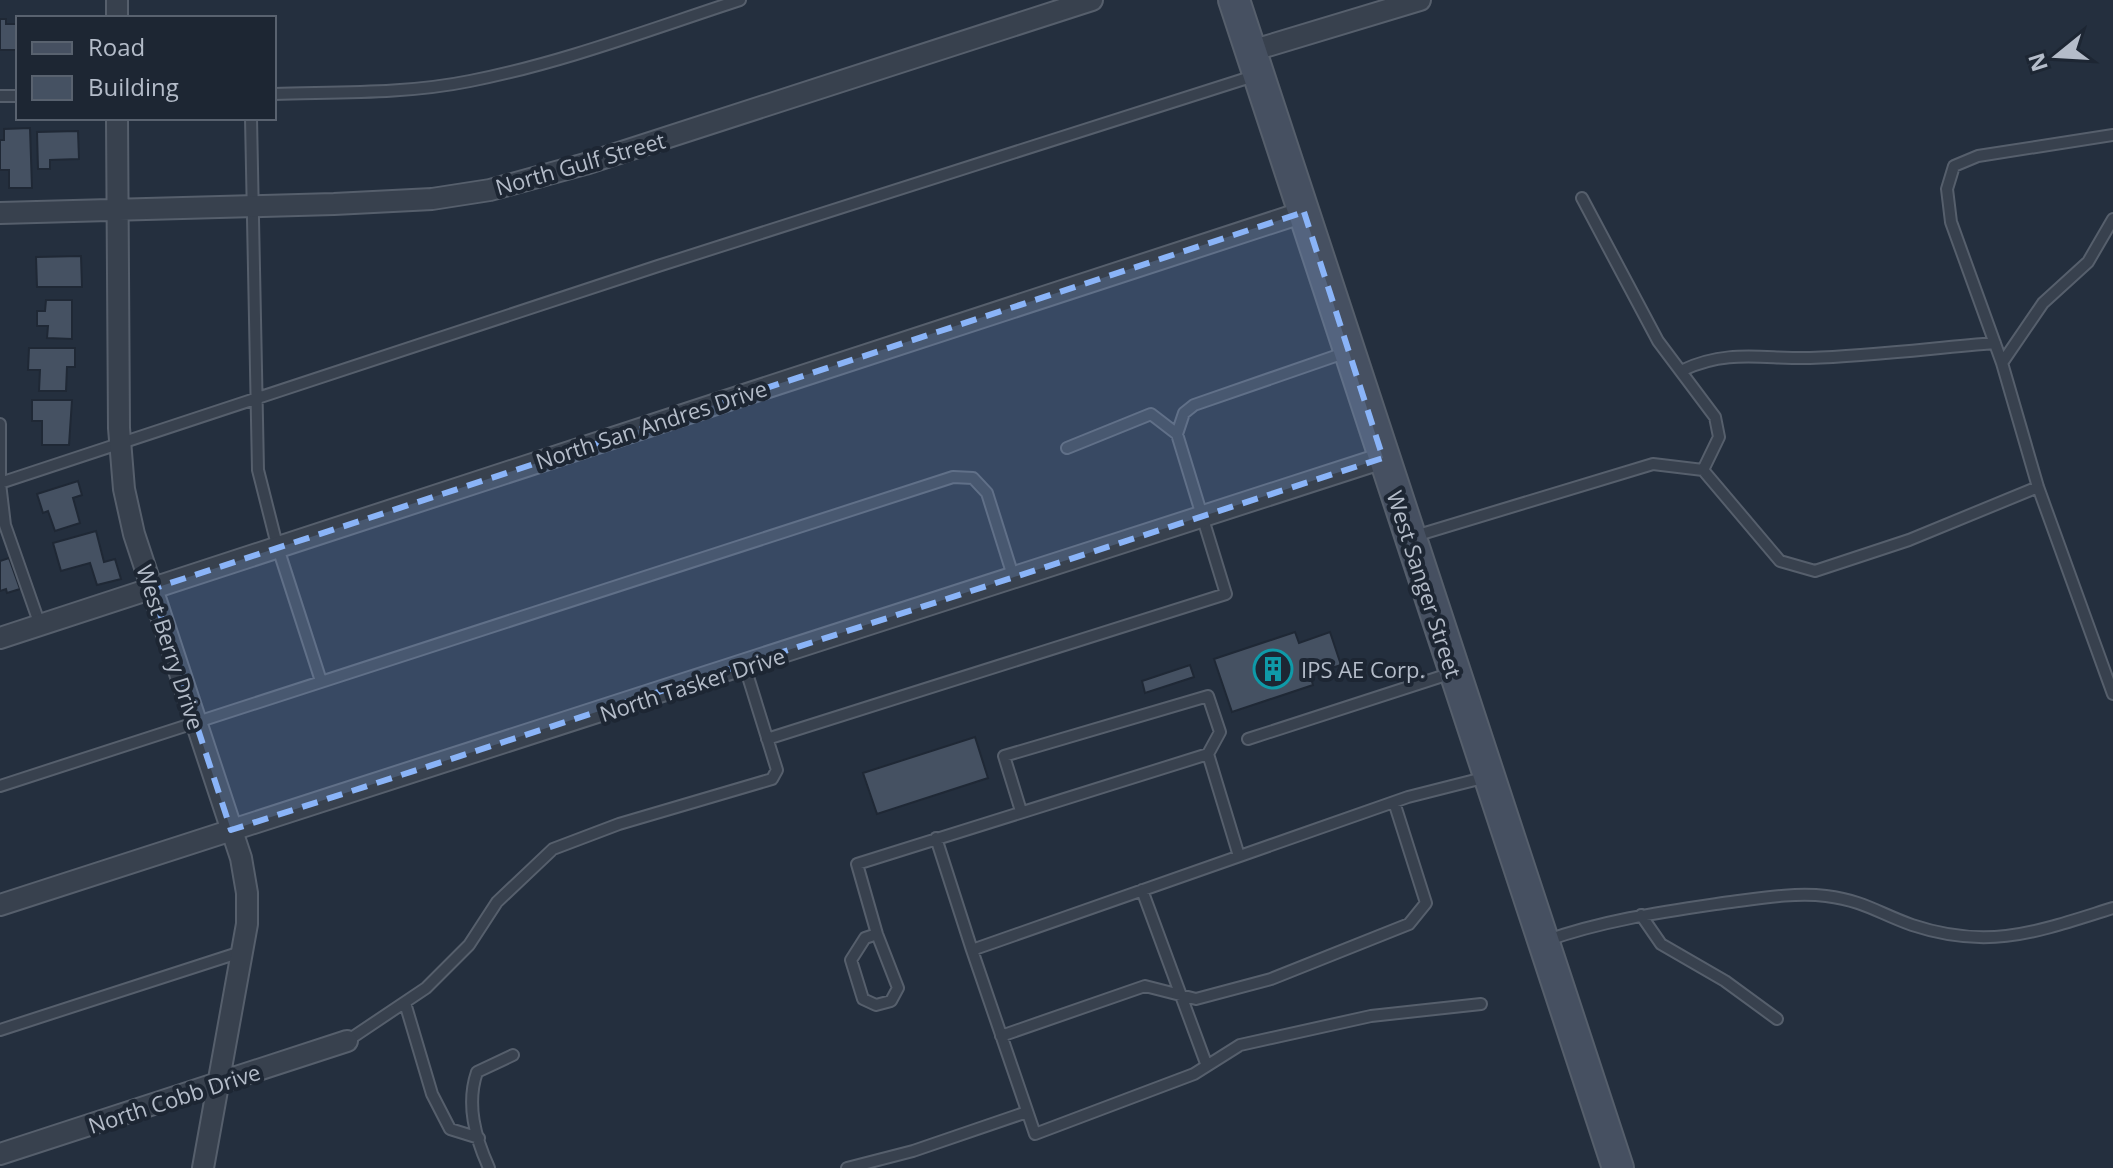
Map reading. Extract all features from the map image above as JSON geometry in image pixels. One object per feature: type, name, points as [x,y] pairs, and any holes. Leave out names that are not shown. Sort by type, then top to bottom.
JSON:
[{"type":"main road","name":"West Sanger Street","points":[[1234,0],[1618,1168]]},
{"type":"street","name":"North Gulf Street","points":[[0,213],[432,199],[521,183],[1092,0]]},
{"type":"street","points":[[1255,63],[1420,0]]},
{"type":"street","name":"West Berry Drive","points":[[117,120],[120,445],[124,489],[134,534],[231,830],[247,893],[242,952],[203,1168]]},
{"type":"street","name":"North San Andres Drive","points":[[0,638],[1304,212]]},
{"type":"street","name":"North Tasker Drive","points":[[0,905],[745,667],[1383,458]]},
{"type":"street","name":"North Cobb Drive","points":[[0,1154],[347,1041]]},
{"type":"lane","points":[[276,94],[430,87],[469,81],[545,64],[740,0]]},
{"type":"lane","points":[[0,483],[658,266],[1255,63]]},
{"type":"lane","points":[[251,120],[254,401],[258,470],[277,545],[321,681]]},
{"type":"lane","points":[[2113,135],[1978,156],[1954,166],[1947,189],[1951,222],[2002,363],[2038,487],[2113,694]]},
{"type":"lane","points":[[1582,198],[1658,341],[1683,370],[1715,417],[1719,437],[1703,470]]},
{"type":"lane","points":[[2002,363],[2043,303],[2088,262],[2113,219]]},
{"type":"lane","points":[[1683,370],[1709,358],[1729,356],[1810,358],[1995,343]]},
{"type":"lane","points":[[767,739],[1226,594],[1177,434],[1184,413],[1194,405],[1349,352]]},
{"type":"lane","points":[[1067,448],[1151,414],[1177,434]]},
{"type":"lane","points":[[0,424],[0,483],[5,525],[40,625]]},
{"type":"lane","points":[[1410,538],[1653,464],[1703,470],[1780,561],[1815,571],[1909,540],[2038,487]]},
{"type":"lane","points":[[0,786],[953,477],[973,478],[987,493],[1014,579]]},
{"type":"lane","points":[[347,1041],[426,988],[469,945],[497,902],[553,849],[619,824],[772,779],[777,770],[745,667]]},
{"type":"lane","points":[[1248,739],[1454,673]]},
{"type":"lane","points":[[877,934],[865,938],[851,960],[863,999],[876,1005],[891,1001],[898,988],[877,934],[857,864],[1208,754],[1220,732],[1208,696],[1004,756],[1021,811]]},
{"type":"lane","points":[[1208,754],[1239,856]]},
{"type":"lane","points":[[972,950],[1394,802],[1488,777]]},
{"type":"lane","points":[[1001,1036],[1145,986],[1196,999],[1271,979],[1409,924],[1426,903],[1394,802]]},
{"type":"lane","points":[[936,838],[1035,1134],[1194,1074],[1240,1045],[1371,1016],[1481,1004]]},
{"type":"lane","points":[[1142,890],[1207,1066]]},
{"type":"lane","points":[[1543,942],[1595,923],[1757,898],[1822,896],[1863,902],[1911,924],[1957,937],[2000,940],[2113,908]]},
{"type":"lane","points":[[1641,915],[1661,944],[1725,981],[1777,1019]]},
{"type":"lane","points":[[0,1030],[242,952]]},
{"type":"lane","points":[[405,1003],[432,1094],[450,1129],[479,1138]]},
{"type":"lane","points":[[489,1168],[479,1138],[470,1091],[477,1072],[513,1055]]},
{"type":"lane","points":[[847,1168],[913,1151],[1027,1112]]},
{"type":"highlighted area","points":[[1304,212],[1383,458],[231,830],[152,589]]},
{"type":"building","points":[[0,19],[6,19],[6,24],[16,24],[16,50],[0,50]]},
{"type":"building","points":[[30,128],[32,188],[9,188],[9,170],[0,170],[0,140],[4,140],[4,129]]},
{"type":"building","points":[[78,131],[79,159],[50,160],[50,169],[38,169],[37,132]]},
{"type":"building","points":[[81,256],[82,287],[37,287],[36,257]]},
{"type":"building","points":[[46,300],[72,300],[72,339],[47,338],[48,326],[37,326],[37,311],[45,311]]},
{"type":"building","points":[[29,348],[75,348],[75,367],[67,367],[66,391],[39,391],[40,370],[28,370]]},
{"type":"building","points":[[32,400],[72,400],[69,445],[42,445],[42,421],[32,421]]},
{"type":"building","points":[[78,481],[82,495],[73,498],[80,523],[55,531],[48,511],[43,513],[37,494]]},
{"type":"building","points":[[96,531],[104,562],[115,559],[121,579],[97,585],[90,563],[61,571],[53,543]]},
{"type":"building","points":[[9,558],[20,589],[7,593],[6,589],[0,591],[0,561]]},
{"type":"building","name":"IPS AE Corp.","points":[[1295,632],[1299,643],[1330,632],[1341,665],[1310,675],[1313,685],[1232,712],[1214,659]]},
{"type":"building","points":[[1190,665],[1194,677],[1145,693],[1142,681]]},
{"type":"building","points":[[975,737],[988,778],[877,814],[863,773]]},
{"type":"place","name":"IPS AE Corp.","points":[[1273,669]]}]
